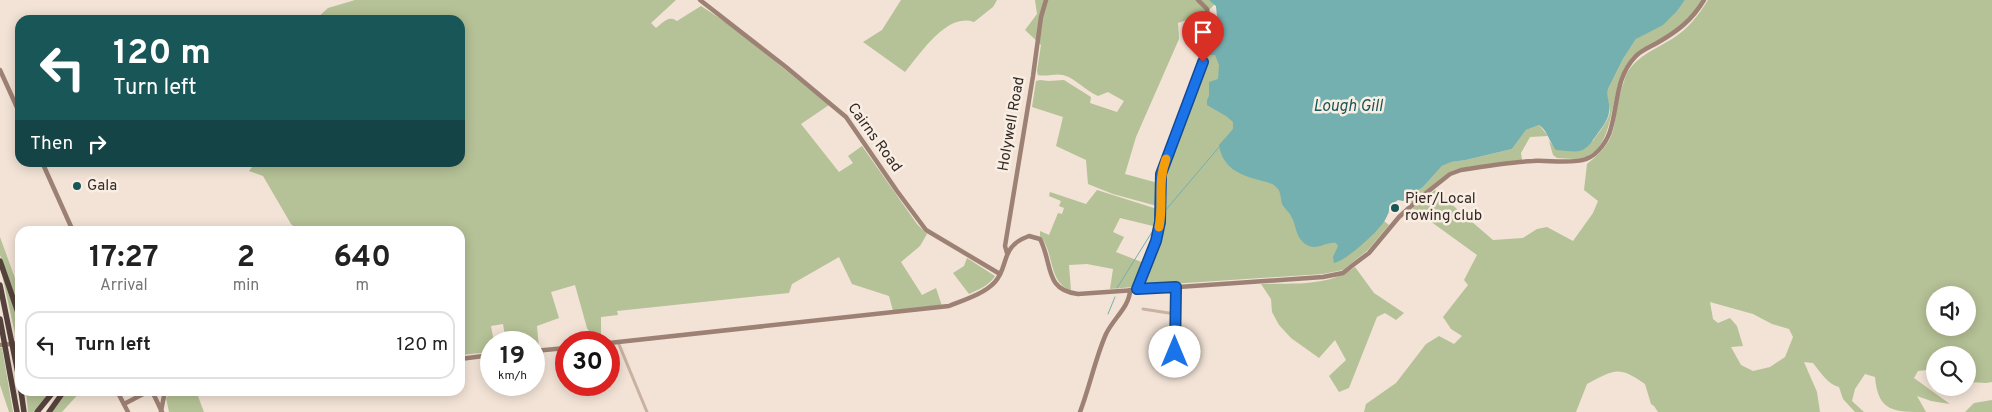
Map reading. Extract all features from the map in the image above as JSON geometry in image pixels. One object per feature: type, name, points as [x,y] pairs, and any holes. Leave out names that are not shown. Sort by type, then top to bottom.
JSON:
[{"type":"highway","points":[[0,261],[15,304]]},
{"type":"highway","points":[[0,285],[15,358]]},
{"type":"highway","points":[[0,319],[17,412]]},
{"type":"highway","points":[[22,396],[24,412]]},
{"type":"highway","points":[[38,410],[50,396]]},
{"type":"highway","points":[[49,412],[60,396]]},
{"type":"main road","name":"Cairns Road","points":[[700,0],[846,117],[926,230],[1000,274]]},
{"type":"main road","name":"Holywell Road","points":[[1007,253],[1005,246],[1041,17],[1046,0]]},
{"type":"main road","points":[[1137,289],[1156,241],[1160,222],[1160,182],[1162,169],[1203,62],[1208,15],[1207,9],[1198,0]]},
{"type":"main road","points":[[620,342],[949,306],[982,292],[994,283],[1000,274],[1007,253],[1020,239],[1028,236],[1034,236],[1040,240],[1050,274],[1060,290],[1067,293],[1078,294],[1323,277],[1343,273],[1369,253],[1409,207],[1450,174],[1461,170],[1524,162],[1577,161],[1587,159],[1596,152],[1607,138],[1624,71],[1636,55],[1684,26],[1704,0]]},
{"type":"main road","points":[[0,70],[15,103]]},
{"type":"main road","points":[[44,167],[71,226]]},
{"type":"main road","points":[[1080,412],[1085,391],[1106,333],[1128,302],[1130,290]]},
{"type":"main road","points":[[0,345],[15,344]]},
{"type":"main road","points":[[465,358],[480,357]]},
{"type":"main road","points":[[120,396],[128,412]]},
{"type":"main road","points":[[124,404],[140,396]]},
{"type":"main road","points":[[153,396],[162,411]]},
{"type":"main road","points":[[162,411],[164,396]]},
{"type":"street","points":[[1175,352],[1176,287]]},
{"type":"street","points":[[1143,309],[1175,314]]},
{"type":"street","points":[[620,347],[647,412]]},
{"type":"green space","points":[[355,0],[676,0],[651,23],[656,28],[668,19],[677,21],[701,6],[730,25],[829,105],[801,124],[839,172],[853,163],[848,156],[862,146],[917,224],[927,234],[920,246],[901,262],[922,295],[936,288],[942,306],[893,311],[889,296],[852,284],[839,257],[792,284],[789,293],[617,311],[618,315],[601,317],[601,331],[589,331],[587,328],[575,285],[551,292],[559,318],[537,326],[537,331],[504,331],[503,324],[491,326],[492,331],[480,331],[480,353],[465,355],[465,226],[293,226],[263,176],[249,171],[252,167],[465,167],[465,15],[320,15],[328,8]]},
{"type":"green space","points":[[901,0],[997,0],[993,7],[974,22],[954,23],[935,36],[905,72],[863,42],[882,30]]},
{"type":"green space","points":[[1035,0],[1268,0],[1367,203],[1389,212],[1384,221],[1389,225],[1368,250],[1343,270],[1323,274],[1141,286],[1146,268],[1162,229],[1164,207],[1163,183],[1200,80],[1208,49],[1220,24],[1216,6],[1215,4],[1205,14],[1178,23],[1179,39],[1136,137],[1125,174],[1158,183],[1157,206],[1113,194],[1088,184],[1086,160],[1056,146],[1063,117],[1032,107],[1036,81],[1040,80],[1064,80],[1091,97],[1090,103],[1117,112],[1124,101],[1108,92],[1098,96],[1063,75],[1038,75],[1041,45],[1025,30],[1037,14]]},
{"type":"green space","points":[[1685,0],[1702,0],[1681,25],[1636,53],[1625,67],[1619,81],[1608,128],[1603,141],[1595,152],[1577,159],[1557,158],[1553,155],[1549,141],[1554,147],[1593,141],[1610,113],[1608,89],[1623,59],[1636,39],[1678,10]]},
{"type":"green space","points":[[1708,0],[1992,0],[1992,382],[1976,382],[1976,346],[1926,346],[1926,370],[1918,371],[1914,378],[1926,387],[1926,396],[1939,396],[1950,404],[1931,401],[1917,396],[1926,412],[1890,408],[1880,397],[1875,377],[1865,374],[1855,389],[1852,401],[1864,412],[1855,412],[1843,399],[1839,387],[1828,381],[1813,363],[1804,362],[1817,392],[1820,412],[1658,412],[1651,404],[1645,384],[1628,374],[1616,372],[1604,375],[1587,384],[1576,412],[1364,412],[1366,404],[1396,383],[1426,344],[1439,336],[1454,344],[1462,336],[1451,329],[1443,317],[1468,285],[1464,280],[1477,255],[1412,208],[1435,190],[1493,240],[1523,238],[1537,229],[1547,227],[1573,241],[1593,213],[1598,201],[1584,190],[1587,164],[1606,145],[1611,137],[1627,73],[1642,57],[1672,39],[1692,22]],"holes":[[[1710,302],[1753,314],[1772,324],[1789,329],[1793,337],[1785,357],[1770,367],[1753,371],[1741,365],[1731,347],[1743,346],[1737,326],[1730,318],[1718,323],[1713,319]]]},
{"type":"green space","points":[[1539,125],[1548,136],[1530,137],[1521,153],[1522,160],[1461,168],[1449,172],[1412,202],[1407,199],[1423,187],[1442,166],[1450,162],[1512,149],[1526,130]]},
{"type":"green space","points":[[1097,190],[1157,209],[1157,227],[1120,218],[1113,232],[1124,237],[1116,252],[1144,263],[1139,268],[1139,275],[1133,287],[1110,289],[1113,269],[1087,264],[1069,265],[1071,291],[1058,280],[1048,250],[1040,236],[1040,231],[1049,235],[1058,213],[1062,214],[1064,208],[1059,206],[1061,201],[1049,196],[1050,192],[1086,204]]},
{"type":"green space","points":[[0,237],[15,278],[15,295],[0,255]]},
{"type":"green space","points":[[967,258],[995,276],[987,285],[969,294],[953,273],[964,266]]},
{"type":"green space","points":[[0,266],[15,309],[15,334]]},
{"type":"green space","points":[[1355,267],[1374,293],[1404,313],[1396,320],[1385,313],[1377,317],[1349,388],[1339,392],[1329,376],[1346,360],[1335,340],[1319,358],[1291,338],[1279,325],[1272,312],[1271,299],[1261,284],[1322,281],[1345,273]]},
{"type":"green space","points":[[0,348],[2,348],[13,412],[9,412],[0,385]]},
{"type":"green space","points":[[26,396],[47,396],[33,412],[28,412]]},
{"type":"green space","points":[[63,396],[76,396],[62,412],[52,412]]},
{"type":"green space","points":[[168,396],[198,396],[204,412],[169,412],[166,398]]},
{"type":"green space","points":[[1992,400],[1992,412],[1965,412],[1974,403]]},
{"type":"water","name":"Lough Gill","points":[[1209,0],[1685,0],[1663,25],[1636,39],[1623,59],[1608,89],[1609,109],[1606,120],[1585,149],[1577,151],[1556,150],[1539,125],[1526,130],[1512,149],[1451,162],[1442,166],[1423,187],[1403,201],[1398,200],[1391,205],[1385,220],[1362,245],[1340,261],[1334,263],[1333,257],[1338,246],[1336,243],[1311,247],[1303,242],[1298,235],[1291,216],[1283,205],[1280,192],[1276,187],[1270,183],[1238,173],[1228,164],[1221,153],[1219,145],[1233,129],[1233,122],[1207,105],[1209,82],[1218,79],[1219,65],[1215,55],[1207,55],[1220,24],[1216,6]]},
{"type":"waterway","points":[[1164,212],[1220,146]]},
{"type":"waterway","points":[[1117,288],[1157,224]]},
{"type":"waterway","points":[[1108,314],[1115,297]]},
{"type":"slow traffic","points":[[1159,227],[1161,208],[1160,182],[1166,159]]},
{"type":"place","name":"Gala","points":[[77,186]]},
{"type":"place","name":"Pier/Local rowing club","points":[[1395,208]]},
{"type":"route","points":[[1175,352],[1176,287],[1137,289],[1156,241],[1160,222],[1161,174],[1203,62]]}]
